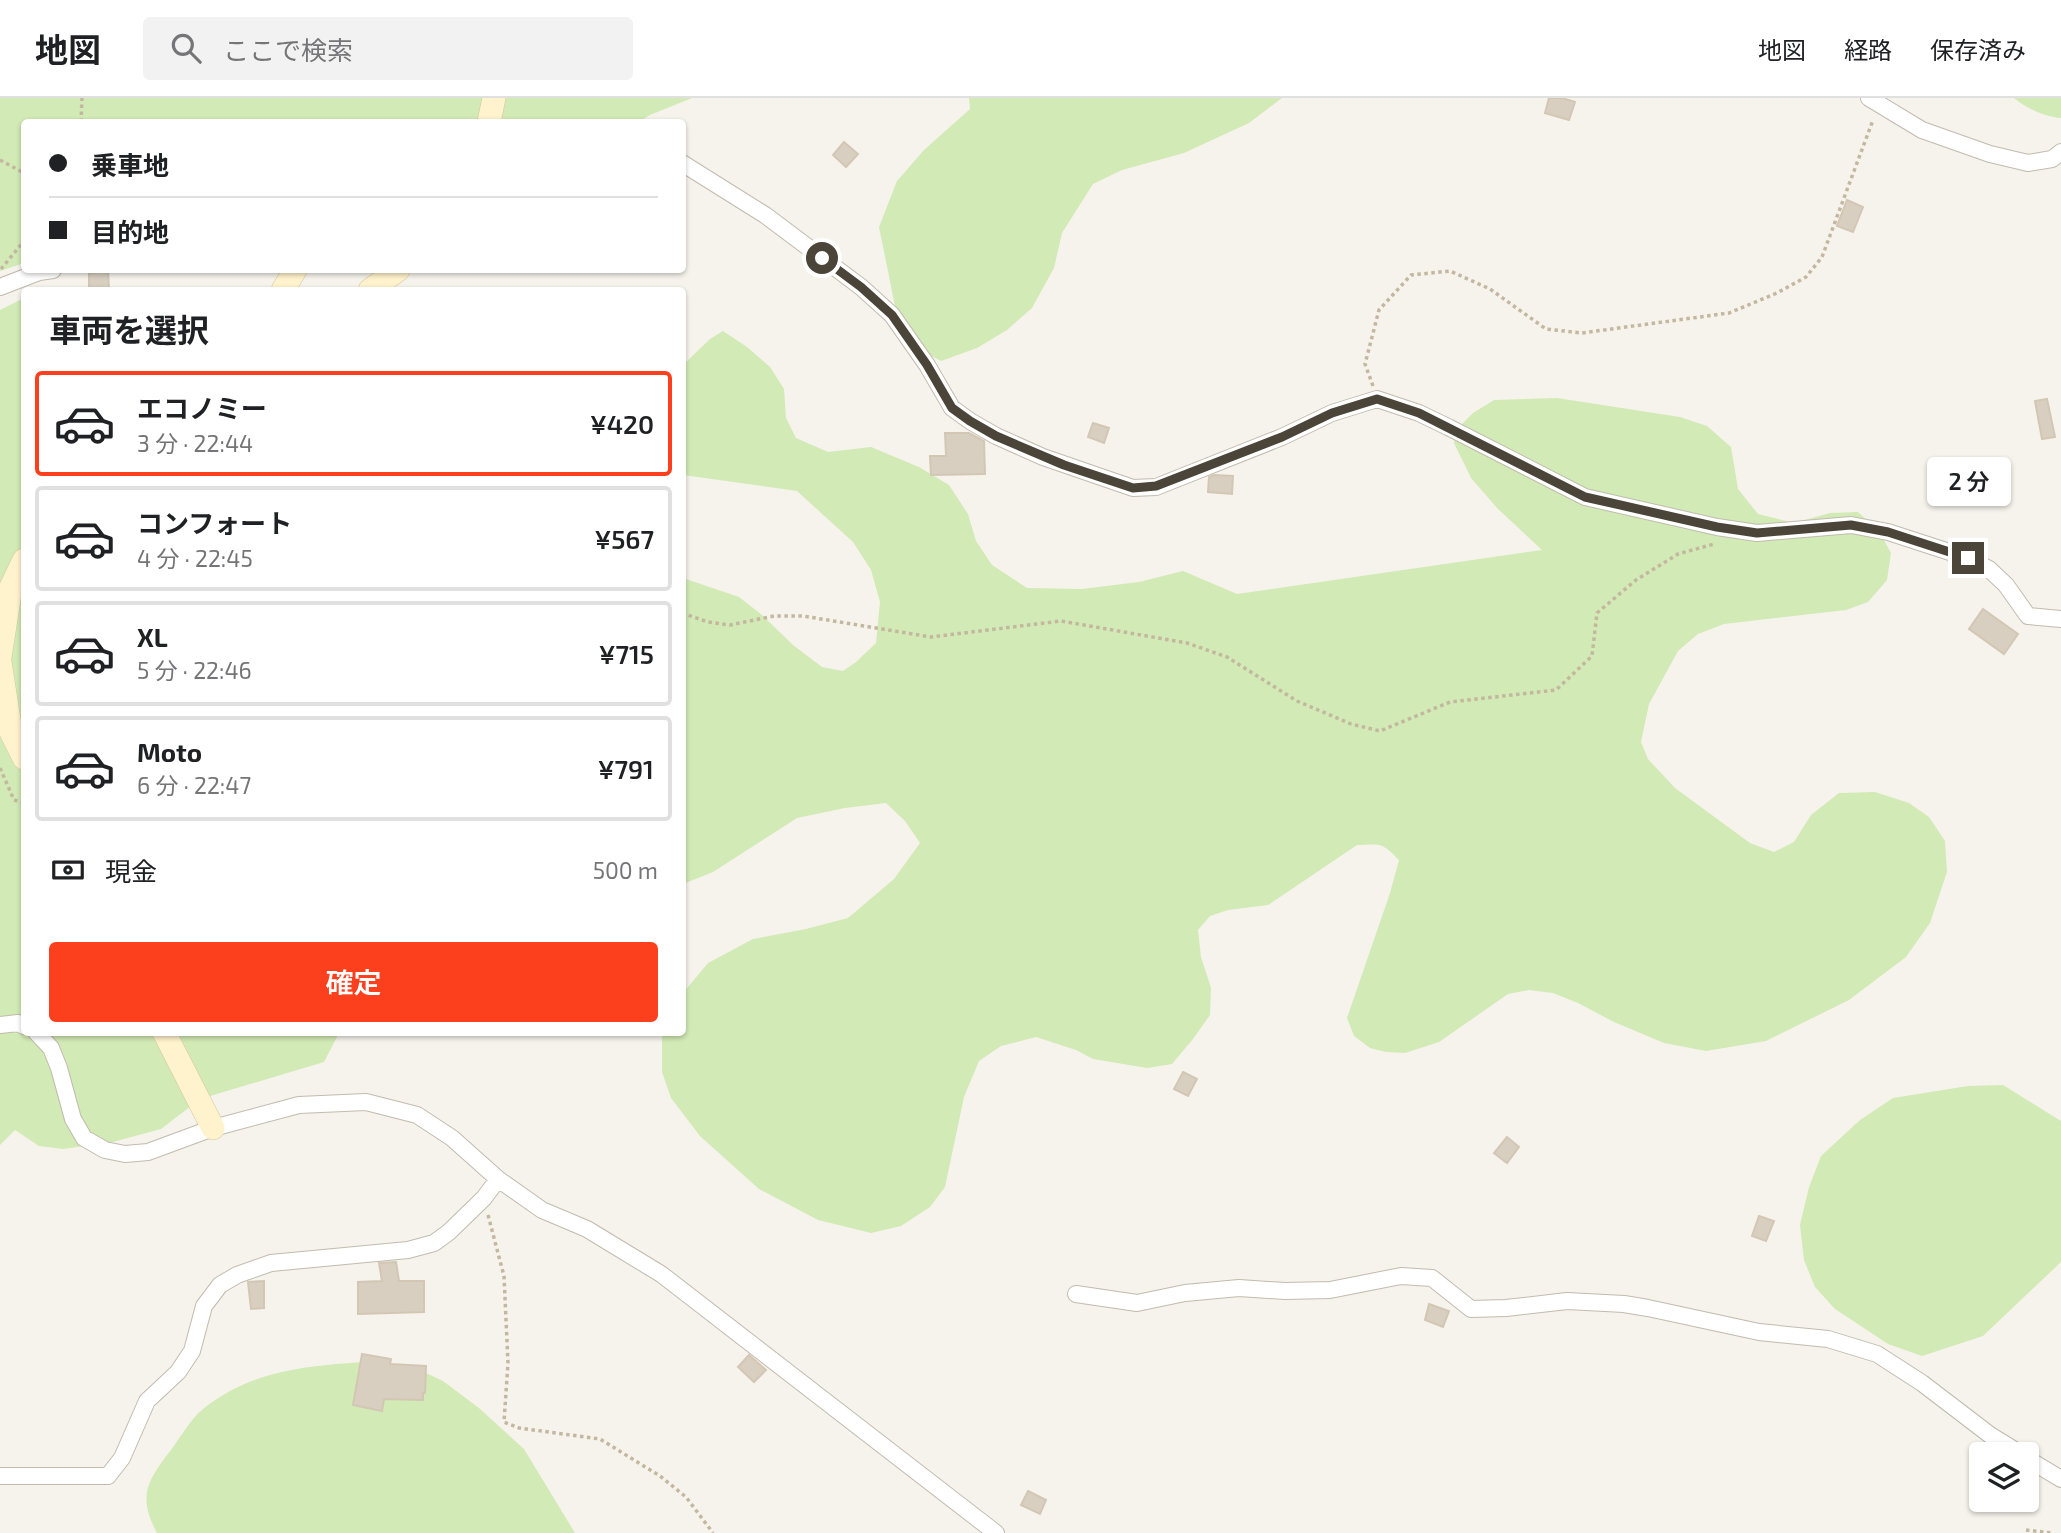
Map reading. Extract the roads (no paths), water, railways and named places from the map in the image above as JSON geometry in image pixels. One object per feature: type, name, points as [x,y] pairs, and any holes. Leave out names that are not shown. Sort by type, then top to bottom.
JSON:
[{"type":"street","points":[[490,119],[494,98]]},
{"type":"street","points":[[1874,101],[1922,130],[1990,154],[2028,163],[2052,159],[2061,152]]},
{"type":"street","points":[[686,166],[765,215],[861,287],[892,315],[927,365],[952,408],[996,436],[1043,457],[1107,480],[1133,488],[1156,486],[1282,437],[1332,413],[1377,399],[1419,413],[1585,497],[1717,527],[1757,533],[1851,525],[1888,532],[1968,558],[1989,569],[2006,585],[2028,616],[2061,619]]},
{"type":"street","points":[[0,287],[36,273]]},
{"type":"street","points":[[374,287],[394,273]]},
{"type":"street","points":[[0,657],[11,587],[21,567]]},
{"type":"street","points":[[0,662],[11,732],[21,752]]},
{"type":"street","points":[[0,1026],[21,1024]]},
{"type":"street","points":[[40,1036],[51,1048],[73,1119],[84,1138],[105,1150],[125,1154],[148,1152],[213,1128],[299,1105],[366,1102],[417,1115],[452,1138],[498,1178],[542,1210],[587,1230],[661,1274],[996,1533]]},
{"type":"street","points":[[166,1036],[213,1128]]},
{"type":"street","points":[[0,1476],[108,1476],[122,1458],[147,1401],[178,1372],[192,1351],[204,1306],[220,1285],[237,1275],[271,1263],[408,1250],[434,1243],[484,1198],[498,1178]]},
{"type":"street","points":[[1076,1294],[1137,1303],[1185,1293],[1239,1288],[1285,1292],[1330,1290],[1401,1276],[1432,1278],[1471,1308],[1506,1308],[1567,1301],[1636,1306],[1759,1332],[1828,1339],[1877,1354],[1922,1383],[2001,1442]]},
{"type":"street","points":[[2039,1466],[2061,1479]]}]
